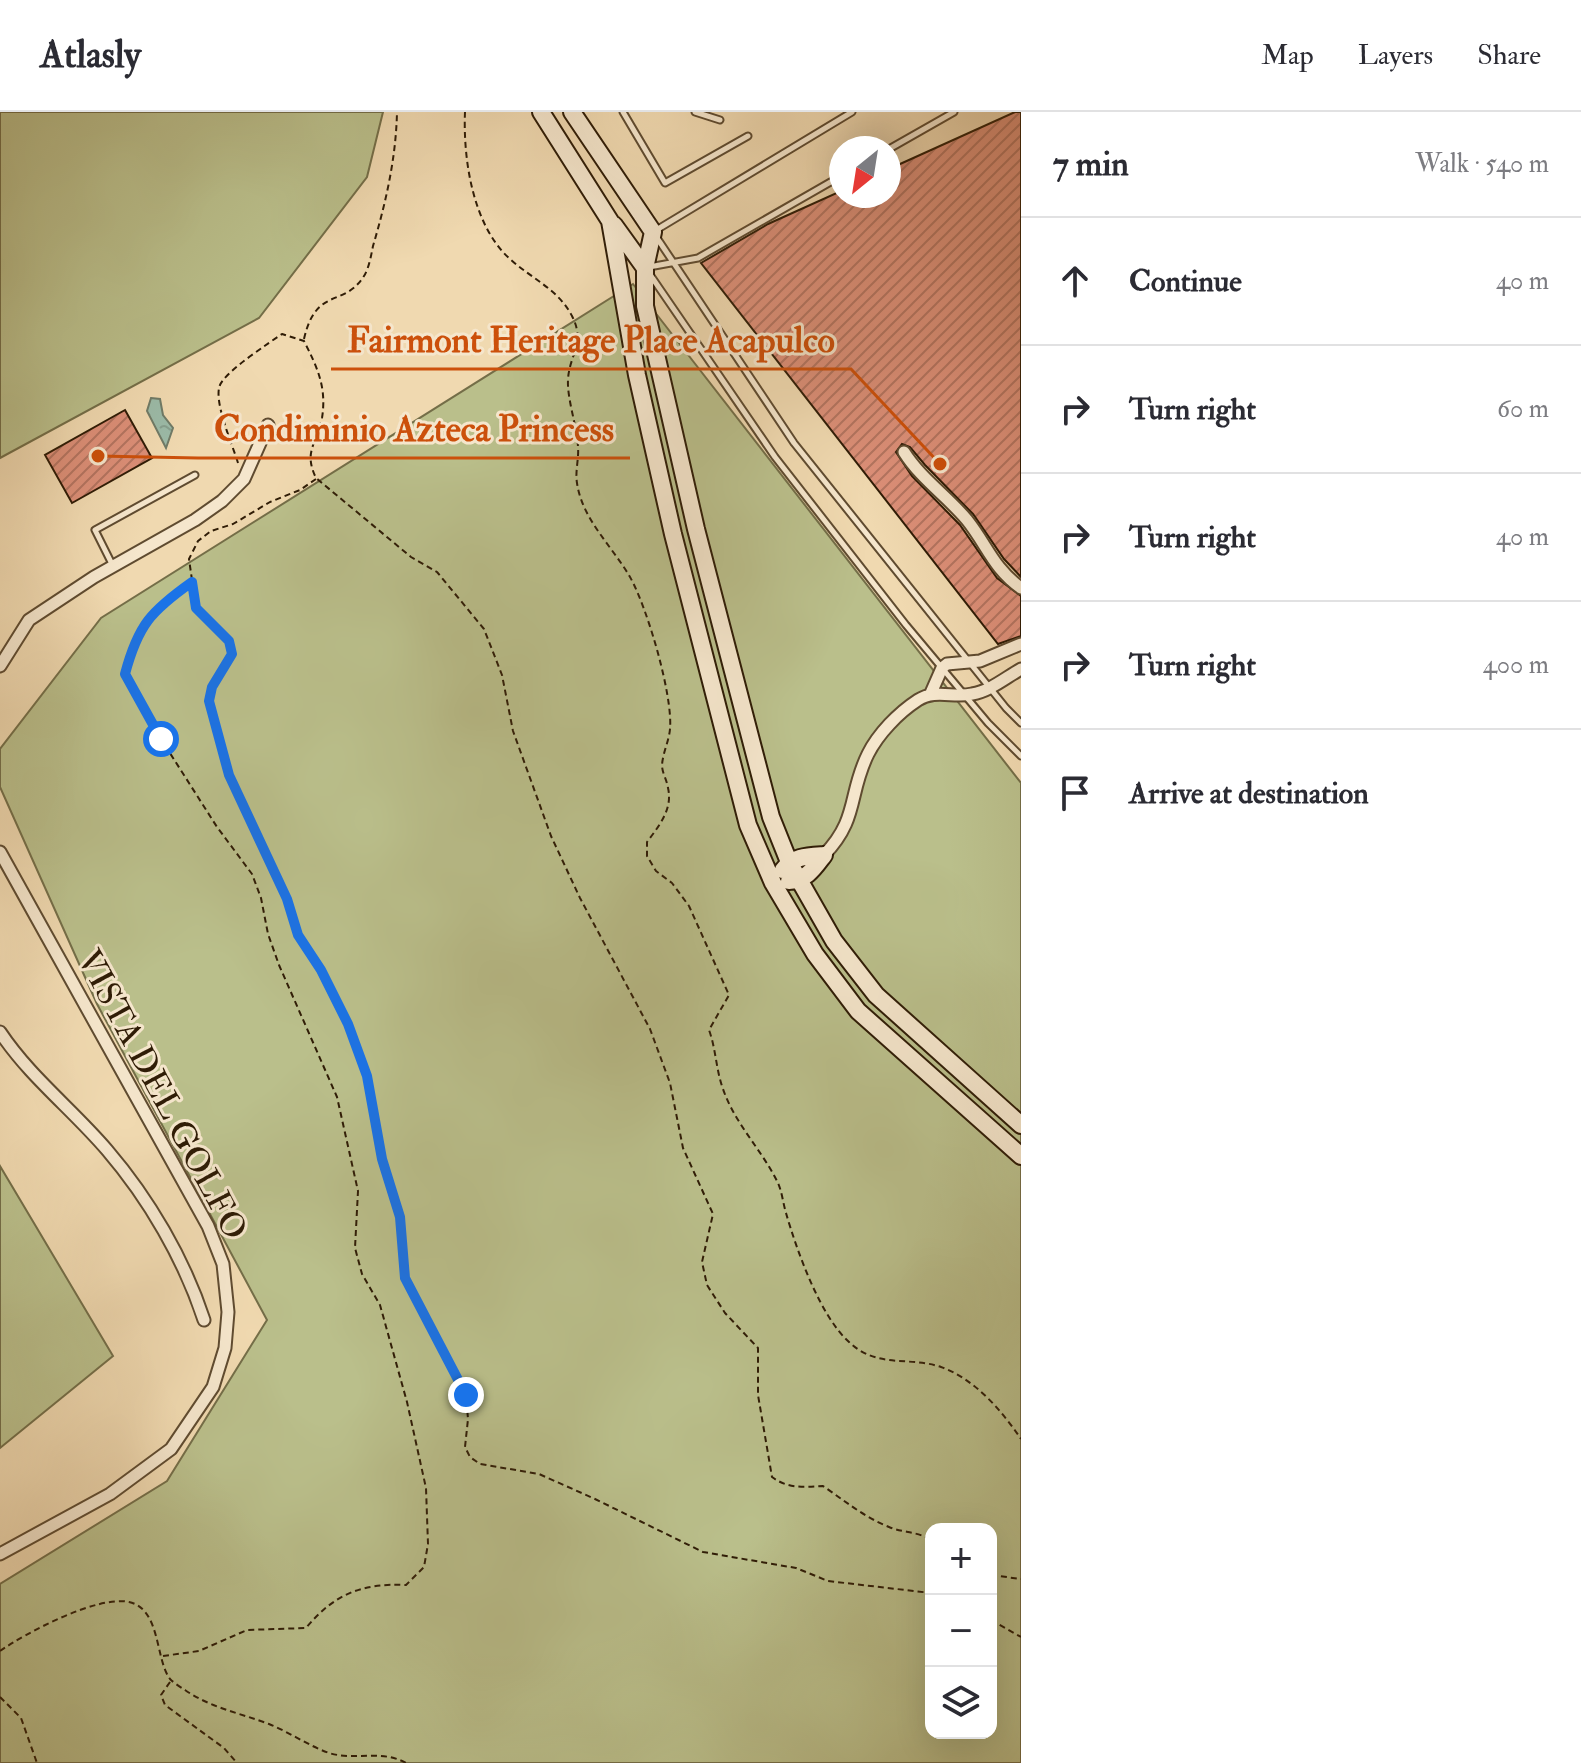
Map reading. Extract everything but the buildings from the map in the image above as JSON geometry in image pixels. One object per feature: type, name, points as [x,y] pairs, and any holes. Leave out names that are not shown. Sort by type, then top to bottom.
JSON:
[{"type":"main road","points":[[541,112],[610,221],[645,268]]},
{"type":"main road","points":[[572,112],[653,232],[645,268],[645,306],[696,529],[771,817],[789,862],[834,941],[876,995],[1021,1125]]},
{"type":"main road","points":[[610,221],[637,375],[673,534],[748,825],[773,883],[815,954],[858,1011],[1021,1156]]},
{"type":"main road","points":[[773,883],[789,862],[824,855]]},
{"type":"main road","points":[[773,883],[799,881],[811,873],[824,855]]},
{"type":"street","points":[[0,666],[29,620],[222,501],[244,479],[268,425]]},
{"type":"street","points":[[904,452],[915,470],[969,523],[993,562],[1021,588]]},
{"type":"street","points":[[931,693],[942,668],[955,661],[980,661],[1021,644]]},
{"type":"street","points":[[824,855],[839,839],[851,816],[856,786],[868,754],[887,727],[916,701],[931,693],[965,696],[991,688],[1020,670],[1005,651]]},
{"type":"street","name":"VISTA DEL GOLFO","points":[[0,852],[208,1226],[223,1264],[228,1312],[225,1348],[213,1387],[171,1449],[110,1494],[0,1554]]},
{"type":"street","points":[[0,1032],[37,1080],[107,1150],[150,1209],[191,1282],[204,1320]]},
{"type":"lane","points":[[623,112],[665,183],[748,136]]},
{"type":"lane","points":[[695,112],[720,120]]},
{"type":"lane","points":[[852,112],[653,232],[794,443],[1021,723]]},
{"type":"lane","points":[[901,142],[954,112]]},
{"type":"lane","points":[[829,183],[698,258],[645,268],[775,457],[965,696],[1021,756]]},
{"type":"lane","points":[[113,566],[95,530],[195,475]]},
{"type":"path","points":[[397,112],[396,149],[366,274],[352,289],[326,300],[308,319],[304,341],[322,377],[322,419],[311,450],[310,464],[316,478],[411,557],[437,572],[484,629],[502,675],[521,755],[551,836],[580,898],[650,1029],[670,1083],[683,1148],[713,1214],[702,1262],[707,1285],[725,1313],[758,1348],[758,1395],[772,1477],[782,1485],[803,1488],[823,1486],[861,1514],[892,1528],[925,1536]]},
{"type":"path","points":[[465,112],[466,156],[489,232],[509,259],[558,296],[580,335],[568,381],[578,448],[576,479],[581,505],[631,578],[645,614],[668,703],[670,729],[662,770],[669,805],[647,842],[647,856],[656,871],[672,883],[689,906],[729,995],[709,1030],[722,1087],[735,1116],[778,1185],[786,1214],[825,1314],[850,1344],[878,1360],[941,1367],[974,1386],[1008,1420],[1021,1439]]},
{"type":"path","points":[[244,479],[218,400],[220,385],[282,334],[304,341]]},
{"type":"path","points":[[316,478],[300,490],[270,502],[233,524],[211,531],[198,541],[189,559],[196,608],[229,641],[232,654],[212,687],[209,701],[229,775],[287,899],[298,935],[321,970],[348,1024],[367,1076],[382,1159],[400,1217],[405,1278],[466,1395],[468,1419],[465,1447],[470,1457],[480,1464],[539,1474],[703,1552],[796,1568],[828,1581],[925,1592]]},
{"type":"path","points":[[163,1656],[199,1651],[247,1630],[306,1628],[323,1607],[353,1591],[382,1584],[406,1585],[424,1567],[428,1544],[426,1488],[407,1402],[380,1305],[362,1274],[355,1248],[358,1191],[337,1097],[275,955],[252,874],[217,827],[161,739],[125,674],[132,645],[148,618],[192,582]]},
{"type":"path","points":[[997,1576],[1021,1579]]},
{"type":"path","points":[[0,1651],[24,1634],[69,1615],[104,1603],[128,1601],[139,1607],[154,1627],[171,1680],[215,1707],[266,1723],[329,1752],[352,1756],[380,1754],[406,1763]]},
{"type":"path","points":[[997,1623],[1021,1637]]},
{"type":"path","points":[[171,1680],[161,1695],[165,1705],[224,1748],[237,1763]]},
{"type":"path","points":[[0,1697],[21,1718],[37,1763]]},
{"type":"green space","points":[[0,112],[383,112],[367,177],[259,318],[0,458]]},
{"type":"green space","points":[[633,284],[1021,783],[1021,1763],[0,1763],[0,1584],[167,1481],[267,1320],[97,1004],[0,787],[0,749],[101,618]]},
{"type":"green space","points":[[0,1166],[113,1356],[0,1448]]},
{"type":"water","points":[[151,398],[160,399],[163,415],[173,428],[166,448],[147,411]]},
{"type":"place","name":"Condiminio Azteca Princess","points":[[98,456]]},
{"type":"place","name":"Fairmont Heritage Place Acapulco","points":[[940,464]]},
{"type":"route","points":[[161,739],[125,674],[132,645],[148,618],[192,582],[196,608],[229,641],[232,654],[212,687],[209,701],[229,775],[287,899],[298,935],[321,970],[348,1024],[367,1076],[382,1159],[400,1217],[405,1278],[466,1395]]}]
